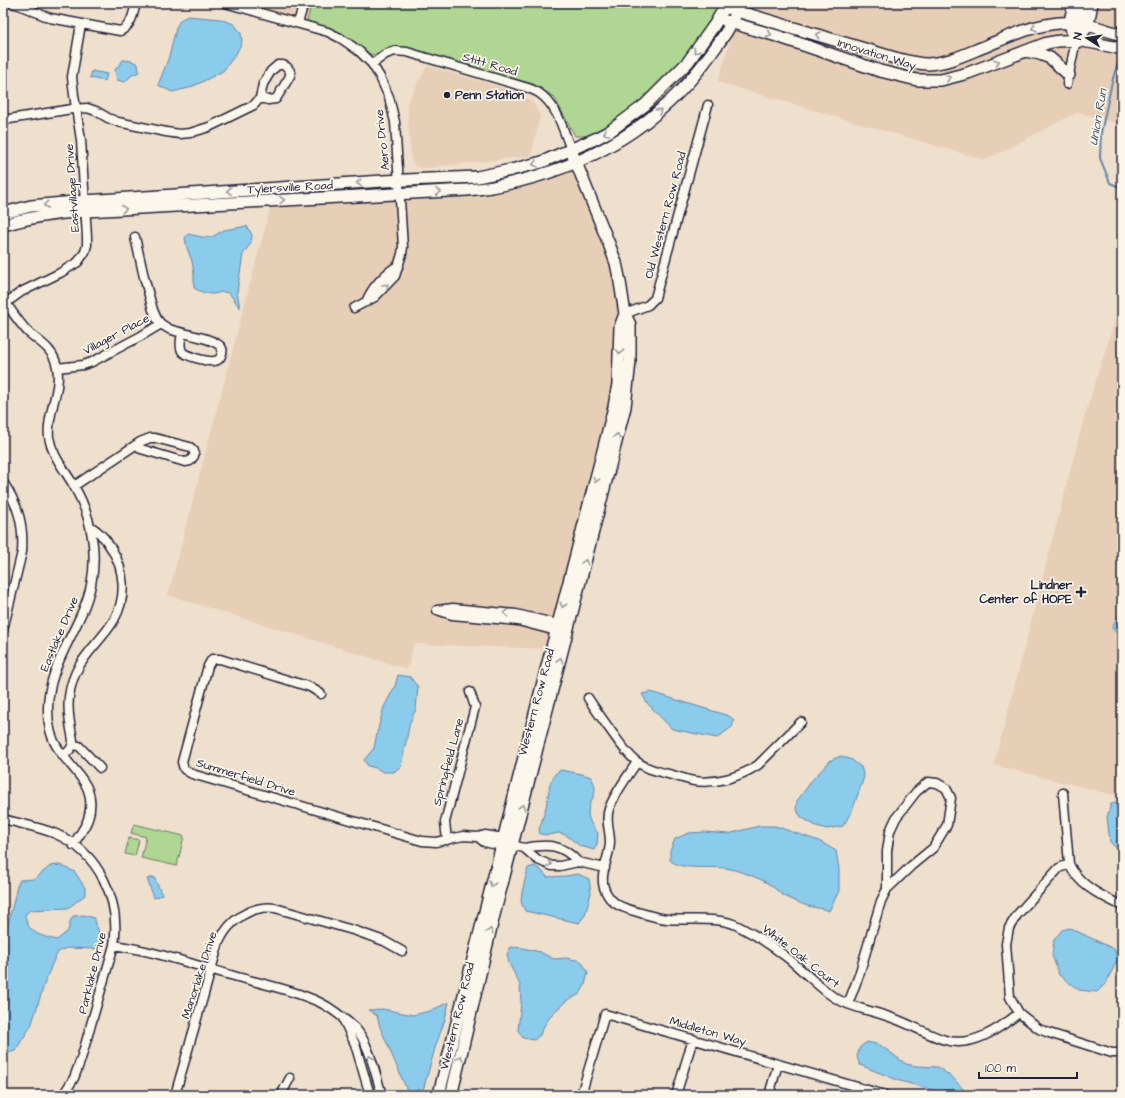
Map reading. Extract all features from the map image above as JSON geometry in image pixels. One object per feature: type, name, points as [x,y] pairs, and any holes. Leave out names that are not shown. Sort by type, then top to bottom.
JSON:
[{"type":"highway","points":[[1076,3],[1079,23],[1076,40]]},
{"type":"highway","points":[[1079,23],[1090,3]]},
{"type":"main road","name":"Innovation Way","points":[[725,5],[739,7],[895,58],[918,64],[929,64],[951,60],[1027,30],[1046,24],[1060,22],[1079,23],[1122,35]]},
{"type":"main road","points":[[571,150],[610,130],[645,105],[688,62],[718,19],[725,5]]},
{"type":"main road","points":[[576,163],[605,149],[656,114],[681,91],[698,71],[720,40],[739,7]]},
{"type":"main road","name":"Innovation Way","points":[[718,19],[777,36],[880,71],[917,80],[941,80],[968,73],[1056,40],[1088,41],[1122,50]]},
{"type":"main road","points":[[1025,51],[1050,58],[1068,80]]},
{"type":"main road","name":"Western Row Road","points":[[441,1095],[440,1090],[562,629],[614,407],[618,384],[620,327],[625,314],[620,282],[616,263],[571,150]]},
{"type":"main road","name":"Tylersville Road","points":[[3,225],[85,206],[398,180],[477,177],[542,162],[571,150]]},
{"type":"main road","name":"Tylersville Road","points":[[3,213],[31,206],[85,206],[467,190],[525,180],[576,163]]},
{"type":"main road","name":"Western Row Road","points":[[449,1095],[452,1092],[506,843]]},
{"type":"street","points":[[12,3],[19,4],[50,18],[120,31],[129,25],[136,3]]},
{"type":"street","points":[[225,3],[298,23],[304,3]]},
{"type":"street","name":"Aero Drive","points":[[298,23],[328,32],[340,38],[360,52],[372,64],[385,87],[393,110],[403,247],[395,276],[375,297],[354,308]]},
{"type":"street","name":"Eastvillage Drive","points":[[5,304],[21,292],[72,267],[82,258],[87,245],[81,136],[72,77],[81,24]]},
{"type":"street","points":[[1068,80],[1076,40]]},
{"type":"street","name":"Stitt Road","points":[[372,64],[386,54],[395,50],[407,52],[528,88],[539,93],[553,109],[571,150]]},
{"type":"street","points":[[3,120],[76,108],[91,109],[118,122],[151,130],[180,134],[190,133],[200,131],[250,108],[260,98],[263,84],[274,67],[283,65],[287,67],[290,71],[290,76],[276,99],[268,100],[260,98]]},
{"type":"street","name":"Old Western Row Road","points":[[625,314],[648,305],[655,298],[708,105]]},
{"type":"street","points":[[135,237],[153,310],[161,324],[169,329],[212,341],[221,346],[222,355],[215,361],[186,355],[182,352],[180,346],[182,333]]},
{"type":"street","name":"Eastlake Drive","points":[[5,304],[28,332],[47,348],[53,356],[58,376],[50,420],[50,439],[56,457],[81,500],[90,526],[93,558],[88,598],[83,612],[55,670],[49,693],[48,713],[51,732],[58,750],[84,780],[90,800],[88,820],[74,845]]},
{"type":"street","name":"Villager Place","points":[[57,368],[83,365],[92,362],[128,344],[161,324]]},
{"type":"street","points":[[74,486],[137,444],[150,438],[190,447],[194,451],[194,456],[190,461],[185,462],[141,449],[137,444]]},
{"type":"street","points":[[3,482],[16,504],[20,518],[23,542],[22,552],[3,628]]},
{"type":"street","points":[[63,756],[71,748],[74,740],[68,711],[68,701],[76,672],[81,663],[114,620],[120,607],[123,593],[122,574],[115,556],[102,535],[90,526]]},
{"type":"street","points":[[453,608],[516,614],[562,629],[518,621],[452,615],[437,610],[453,608]]},
{"type":"street","name":"Summerfield Drive","points":[[321,694],[310,687],[220,659],[212,659],[208,666],[182,762],[184,769],[192,774],[422,841],[436,842],[463,836],[478,838],[486,834],[506,843],[524,848]]},
{"type":"street","name":"Springfield Lane","points":[[447,840],[445,822],[475,707],[470,692]]},
{"type":"street","points":[[588,698],[620,744],[637,762],[654,770],[692,781],[702,782],[731,778],[758,765],[801,722]]},
{"type":"street","points":[[73,745],[79,746],[100,768]]},
{"type":"street","name":"White Oak Court","points":[[637,762],[613,799],[609,808],[607,822],[610,842],[602,881],[604,890],[610,899],[618,905],[665,919],[722,922],[736,925],[755,935],[788,958],[828,993],[840,1001],[894,1018],[946,1040],[962,1042],[978,1038],[1006,1023],[1019,1013]]},
{"type":"street","points":[[848,1004],[859,974],[881,901],[887,889],[911,866],[933,848],[947,825],[951,798],[946,788],[937,783],[928,782],[916,792],[896,818],[890,831],[887,851],[887,889]]},
{"type":"street","points":[[1063,793],[1069,864],[1073,872],[1081,882],[1122,906]]},
{"type":"street","name":"Parklake Drive","points":[[3,819],[56,834],[74,845],[98,869],[111,896],[116,926],[114,945],[82,1060],[74,1078],[63,1095]]},
{"type":"street","points":[[524,848],[554,846],[568,852],[578,862]]},
{"type":"street","points":[[524,848],[538,860],[552,866],[560,866],[578,862],[605,868]]},
{"type":"street","points":[[1069,864],[1058,868],[1017,915],[1009,928],[1006,944],[1010,997],[1019,1013],[1039,1029],[1112,1053],[1122,1053]]},
{"type":"street","name":"Manorlake Drive","points":[[175,1095],[219,942],[226,929],[241,915],[255,909],[265,907],[285,910],[380,939],[402,951]]},
{"type":"street","points":[[114,945],[143,950],[307,997],[330,1008],[360,1034],[370,1056],[382,1095]]},
{"type":"street","name":"Middleton Way","points":[[582,1095],[605,1014],[778,1064],[863,1092],[885,1095]]},
{"type":"street","points":[[342,1017],[355,1044],[370,1095]]},
{"type":"street","points":[[676,1095],[693,1039]]},
{"type":"street","points":[[769,1095],[778,1064]]},
{"type":"street","points":[[281,1095],[290,1078]]},
{"type":"shaded area","points":[[225,3],[312,3],[307,21],[295,17],[293,22]]},
{"type":"shaded area","points":[[741,3],[1122,3],[1122,125],[1078,112],[985,160],[718,82],[731,39],[731,23]]},
{"type":"shaded area","points":[[427,66],[515,91],[533,102],[540,116],[531,156],[423,168],[415,166],[411,159],[407,103]]},
{"type":"shaded area","points":[[576,163],[620,282],[619,362],[552,649],[414,644],[407,669],[168,595],[272,201],[467,190]]},
{"type":"shaded area","name":"Lindner Center of HOPE","points":[[1122,298],[1122,797],[994,765],[1084,418]]},
{"type":"green space","points":[[312,3],[721,3],[691,52],[641,103],[593,136],[575,136],[554,97],[533,84],[390,46],[374,55],[366,53],[342,33],[307,21]]},
{"type":"green space","points":[[134,824],[184,836],[177,866],[141,858],[146,837],[131,833]]},
{"type":"green space","points":[[129,838],[139,840],[135,856],[125,854]]},
{"type":"water","points":[[188,16],[220,19],[234,24],[241,33],[242,42],[236,54],[223,71],[189,88],[172,92],[158,85],[169,57],[176,28],[180,20]]},
{"type":"water","points":[[123,60],[132,61],[138,64],[139,72],[132,75],[125,82],[117,80],[115,70]]},
{"type":"water","points":[[92,71],[107,74],[105,81],[90,78]]},
{"type":"water","points":[[247,226],[252,235],[251,243],[243,254],[237,292],[240,308],[229,293],[222,292],[210,294],[194,288],[192,261],[185,238],[188,234],[202,237],[212,237],[224,230]]},
{"type":"water","points":[[1122,615],[1122,637],[1120,637],[1112,628],[1118,616]]},
{"type":"water","points":[[398,675],[410,677],[418,687],[416,709],[410,722],[401,766],[394,772],[383,772],[368,766],[364,760],[374,748],[384,707],[395,686]]},
{"type":"water","points":[[651,692],[729,716],[734,720],[732,727],[717,738],[672,729],[647,703],[642,694]]},
{"type":"water","points":[[841,756],[852,760],[861,767],[864,777],[852,811],[843,826],[827,829],[816,826],[801,817],[796,809],[797,801],[813,779],[831,760]]},
{"type":"water","points":[[561,770],[591,777],[595,786],[594,795],[588,810],[590,822],[598,833],[597,844],[594,850],[580,846],[566,835],[559,833],[548,835],[540,834],[539,830],[546,807],[550,784],[555,774]]},
{"type":"water","points":[[1122,801],[1122,853],[1110,842],[1107,817],[1111,804]]},
{"type":"water","points":[[759,826],[775,826],[819,841],[836,851],[839,869],[839,891],[829,911],[807,906],[793,900],[781,894],[771,885],[742,872],[726,868],[681,866],[670,860],[670,851],[675,839],[689,833],[705,832],[728,834]]},
{"type":"water","points":[[60,865],[75,872],[85,888],[85,895],[68,908],[30,910],[25,915],[26,921],[36,933],[57,940],[68,931],[73,916],[84,915],[94,918],[101,939],[95,949],[67,948],[58,952],[44,985],[31,1026],[15,1051],[6,1054],[3,1053],[3,997],[5,989],[3,967],[6,936],[3,934],[3,929],[8,925],[17,886],[20,880],[35,879],[50,866]]},
{"type":"water","points":[[535,866],[547,877],[578,874],[589,879],[591,893],[585,915],[579,923],[525,911],[521,902],[522,892],[528,868]]},
{"type":"water","points":[[154,877],[162,895],[154,898],[147,879]]},
{"type":"water","points":[[1070,928],[1114,949],[1118,959],[1105,984],[1097,992],[1079,990],[1059,975],[1052,955],[1054,940],[1062,930]]},
{"type":"water","points":[[511,947],[540,952],[554,959],[566,958],[581,961],[588,972],[585,985],[580,994],[566,1001],[552,1014],[540,1035],[534,1040],[523,1038],[518,1030],[521,1003],[520,985],[509,963],[507,954]]},
{"type":"water","points":[[449,1002],[422,1094],[409,1095],[380,1027],[377,1016],[369,1010],[383,1009],[413,1015],[430,1011]]},
{"type":"water","points":[[867,1042],[880,1045],[906,1064],[938,1067],[954,1079],[965,1091],[958,1095],[952,1095],[900,1081],[860,1065],[857,1057],[860,1047]]},
{"type":"waterway","name":"Union Run","points":[[1117,65],[1101,133],[1100,158],[1110,183],[1122,188]]},
{"type":"place","name":"Penn Station","points":[[447,95]]},
{"type":"place","name":"Lindner Center of HOPE","points":[[1081,592]]}]
